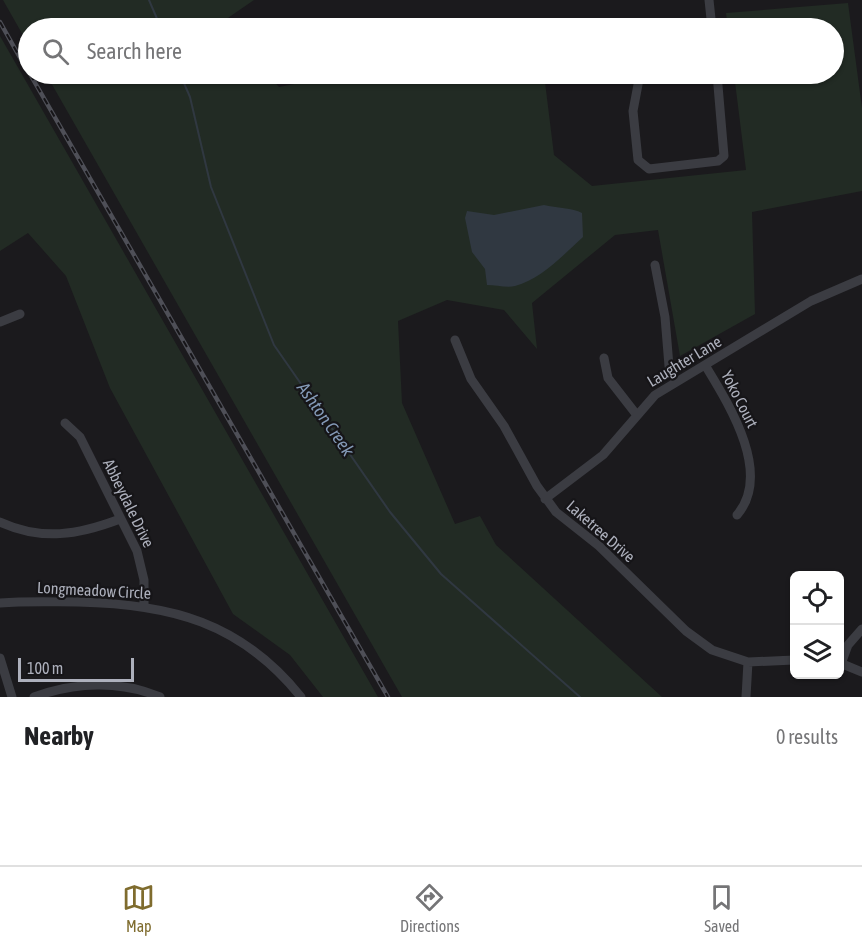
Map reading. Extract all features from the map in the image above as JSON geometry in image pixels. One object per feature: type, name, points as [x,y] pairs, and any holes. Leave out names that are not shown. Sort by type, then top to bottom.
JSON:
[{"type":"street","points":[[709,0],[711,18]]},
{"type":"street","points":[[638,84],[633,124],[638,160],[649,169],[718,161],[724,156],[718,84]]},
{"type":"street","points":[[655,265],[665,317],[669,366],[676,382]]},
{"type":"street","name":"Laughter Lane","points":[[545,499],[603,455],[636,414],[655,395],[811,301],[862,279]]},
{"type":"street","points":[[0,322],[20,314]]},
{"type":"street","name":"Laketree Drive","points":[[455,340],[471,380],[519,450],[545,499],[699,641],[723,655],[748,662],[790,660]]},
{"type":"street","points":[[604,358],[608,378],[636,414]]},
{"type":"street","name":"Yoko Court","points":[[705,365],[743,434],[747,451],[748,494],[737,515]]},
{"type":"street","name":"Abbeydale Drive","points":[[65,423],[80,437],[140,560],[144,580],[144,605]]},
{"type":"street","points":[[0,522],[22,530],[55,536],[90,531],[120,519]]},
{"type":"street","name":"Longmeadow Circle","points":[[0,603],[144,605],[193,618],[229,633],[260,655],[301,697]]},
{"type":"street","points":[[844,654],[848,645],[862,629]]},
{"type":"street","points":[[0,658],[12,697]]},
{"type":"street","points":[[746,697],[748,662]]},
{"type":"street","points":[[844,665],[862,672]]},
{"type":"street","points":[[34,697],[68,687],[93,685],[133,689],[160,697]]},
{"type":"shaded area","points":[[3,0],[254,0],[228,18],[18,18],[18,26]]},
{"type":"shaded area","points":[[848,3],[862,108],[862,191],[752,212],[755,314],[680,356],[658,230],[615,235],[532,303],[537,349],[504,310],[447,300],[398,321],[402,403],[455,524],[480,516],[496,545],[662,697],[402,697],[52,84],[276,84],[279,87],[294,84],[545,84],[554,155],[592,186],[746,170],[735,84],[844,84],[844,18],[727,18],[726,13]]},
{"type":"shaded area","points":[[0,36],[18,67],[18,84],[27,84],[378,697],[323,697],[290,655],[233,614],[110,388],[66,276],[28,233],[0,251]]},
{"type":"shaded area","points":[[544,205],[582,213],[583,237],[552,265],[525,283],[512,287],[487,285],[485,269],[472,252],[465,218],[467,211],[494,215]]},
{"type":"waterway","name":"Ashton Creek","points":[[149,0],[157,18]]},
{"type":"waterway","name":"Ashton Creek","points":[[184,84],[190,97],[211,187],[274,345],[390,512],[441,574],[580,697]]},
{"type":"railway","points":[[0,22],[18,54]]},
{"type":"railway","points":[[36,84],[388,697]]}]
